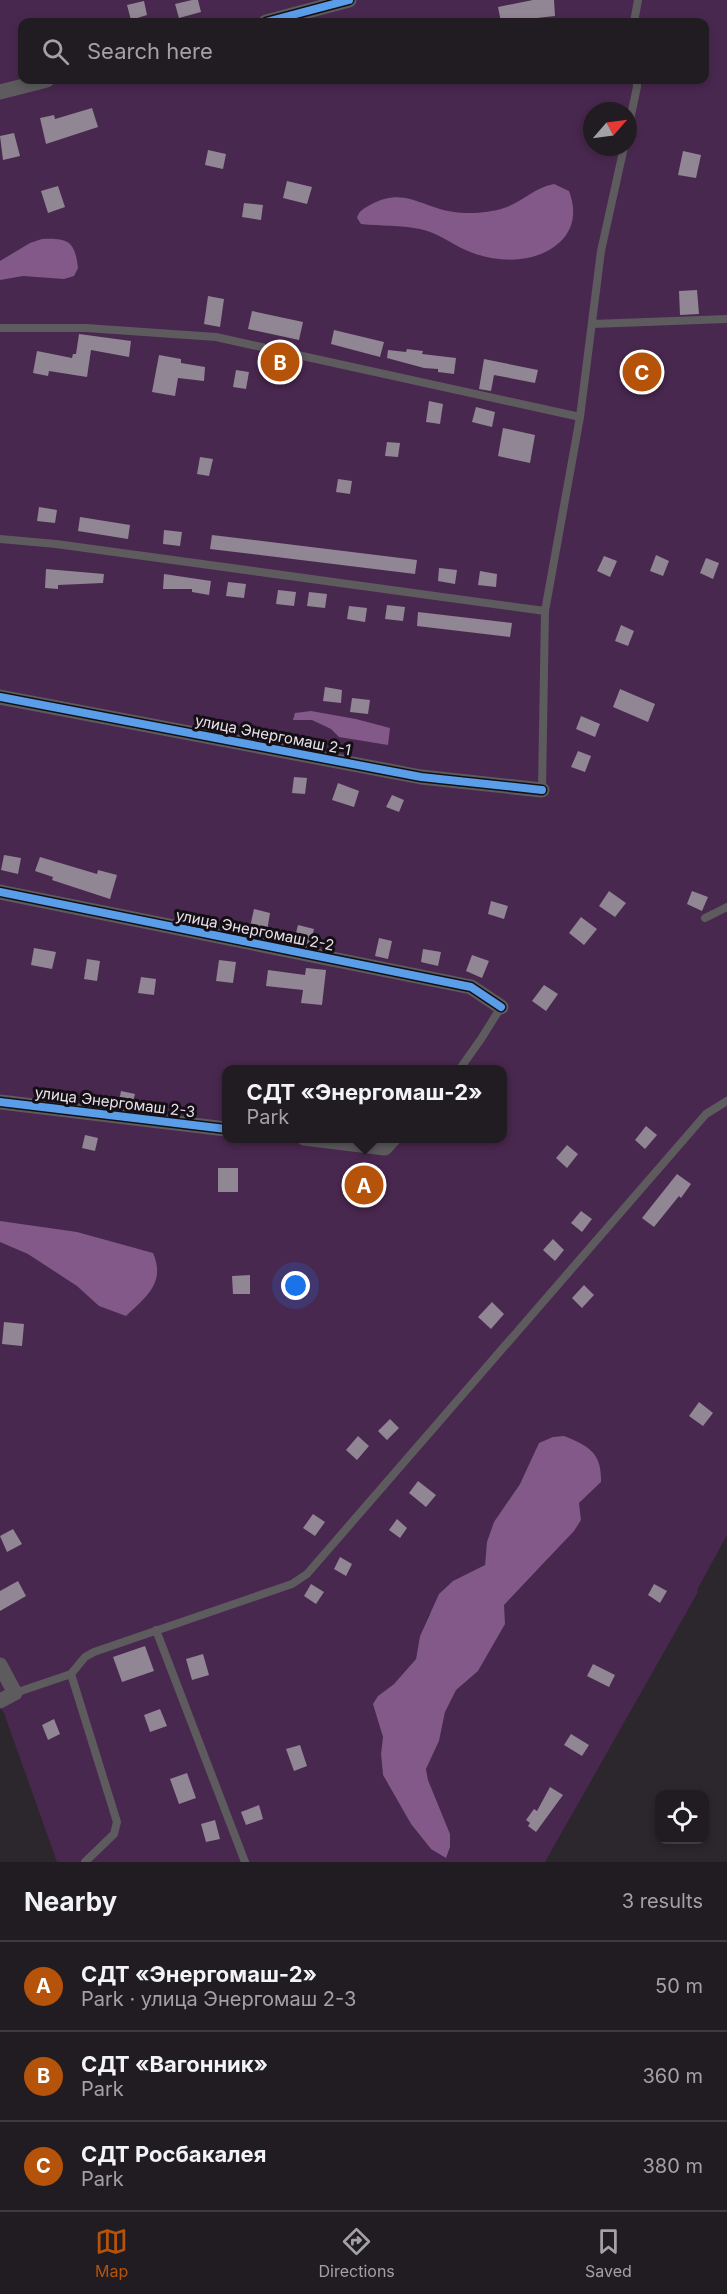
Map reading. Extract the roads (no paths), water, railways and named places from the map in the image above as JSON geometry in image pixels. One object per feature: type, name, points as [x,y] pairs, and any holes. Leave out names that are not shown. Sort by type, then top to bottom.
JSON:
[{"type":"street","points":[[281,18],[349,0]]},
{"type":"street","points":[[0,92],[31,84]]},
{"type":"street","name":"улица Энергомаш 2-1","points":[[0,697],[421,777],[542,790]]},
{"type":"street","name":"улица Энергомаш 2-2","points":[[0,892],[471,987],[501,1006]]},
{"type":"street","name":"улица Энергомаш 2-3","points":[[0,1101],[222,1129]]},
{"type":"street","points":[[344,1143],[385,1148],[390,1143]]},
{"type":"street","points":[[0,1665],[15,1693],[0,1701]]},
{"type":"lane","points":[[635,18],[638,0]]},
{"type":"lane","points":[[634,102],[637,84]]},
{"type":"lane","points":[[542,790],[545,611],[580,417],[601,251],[622,156]]},
{"type":"lane","points":[[592,324],[727,319]]},
{"type":"lane","points":[[0,328],[86,328],[216,337],[580,417]]},
{"type":"lane","points":[[0,539],[56,544],[545,611]]},
{"type":"lane","points":[[705,918],[727,907]]},
{"type":"lane","points":[[463,1065],[501,1006]]},
{"type":"lane","points":[[15,1693],[71,1674],[85,1657],[94,1652],[292,1584],[307,1574],[706,1114],[727,1101]]},
{"type":"lane","points":[[156,1630],[245,1862]]},
{"type":"lane","points":[[71,1674],[117,1822],[114,1834],[85,1862]]},
{"type":"place","name":"СДТ «Вагонник»","points":[[280,362]]},
{"type":"place","name":"СДТ Росбакалея","points":[[642,372]]},
{"type":"place","name":"СДТ «Энергомаш-2»","points":[[364,1185]]}]
